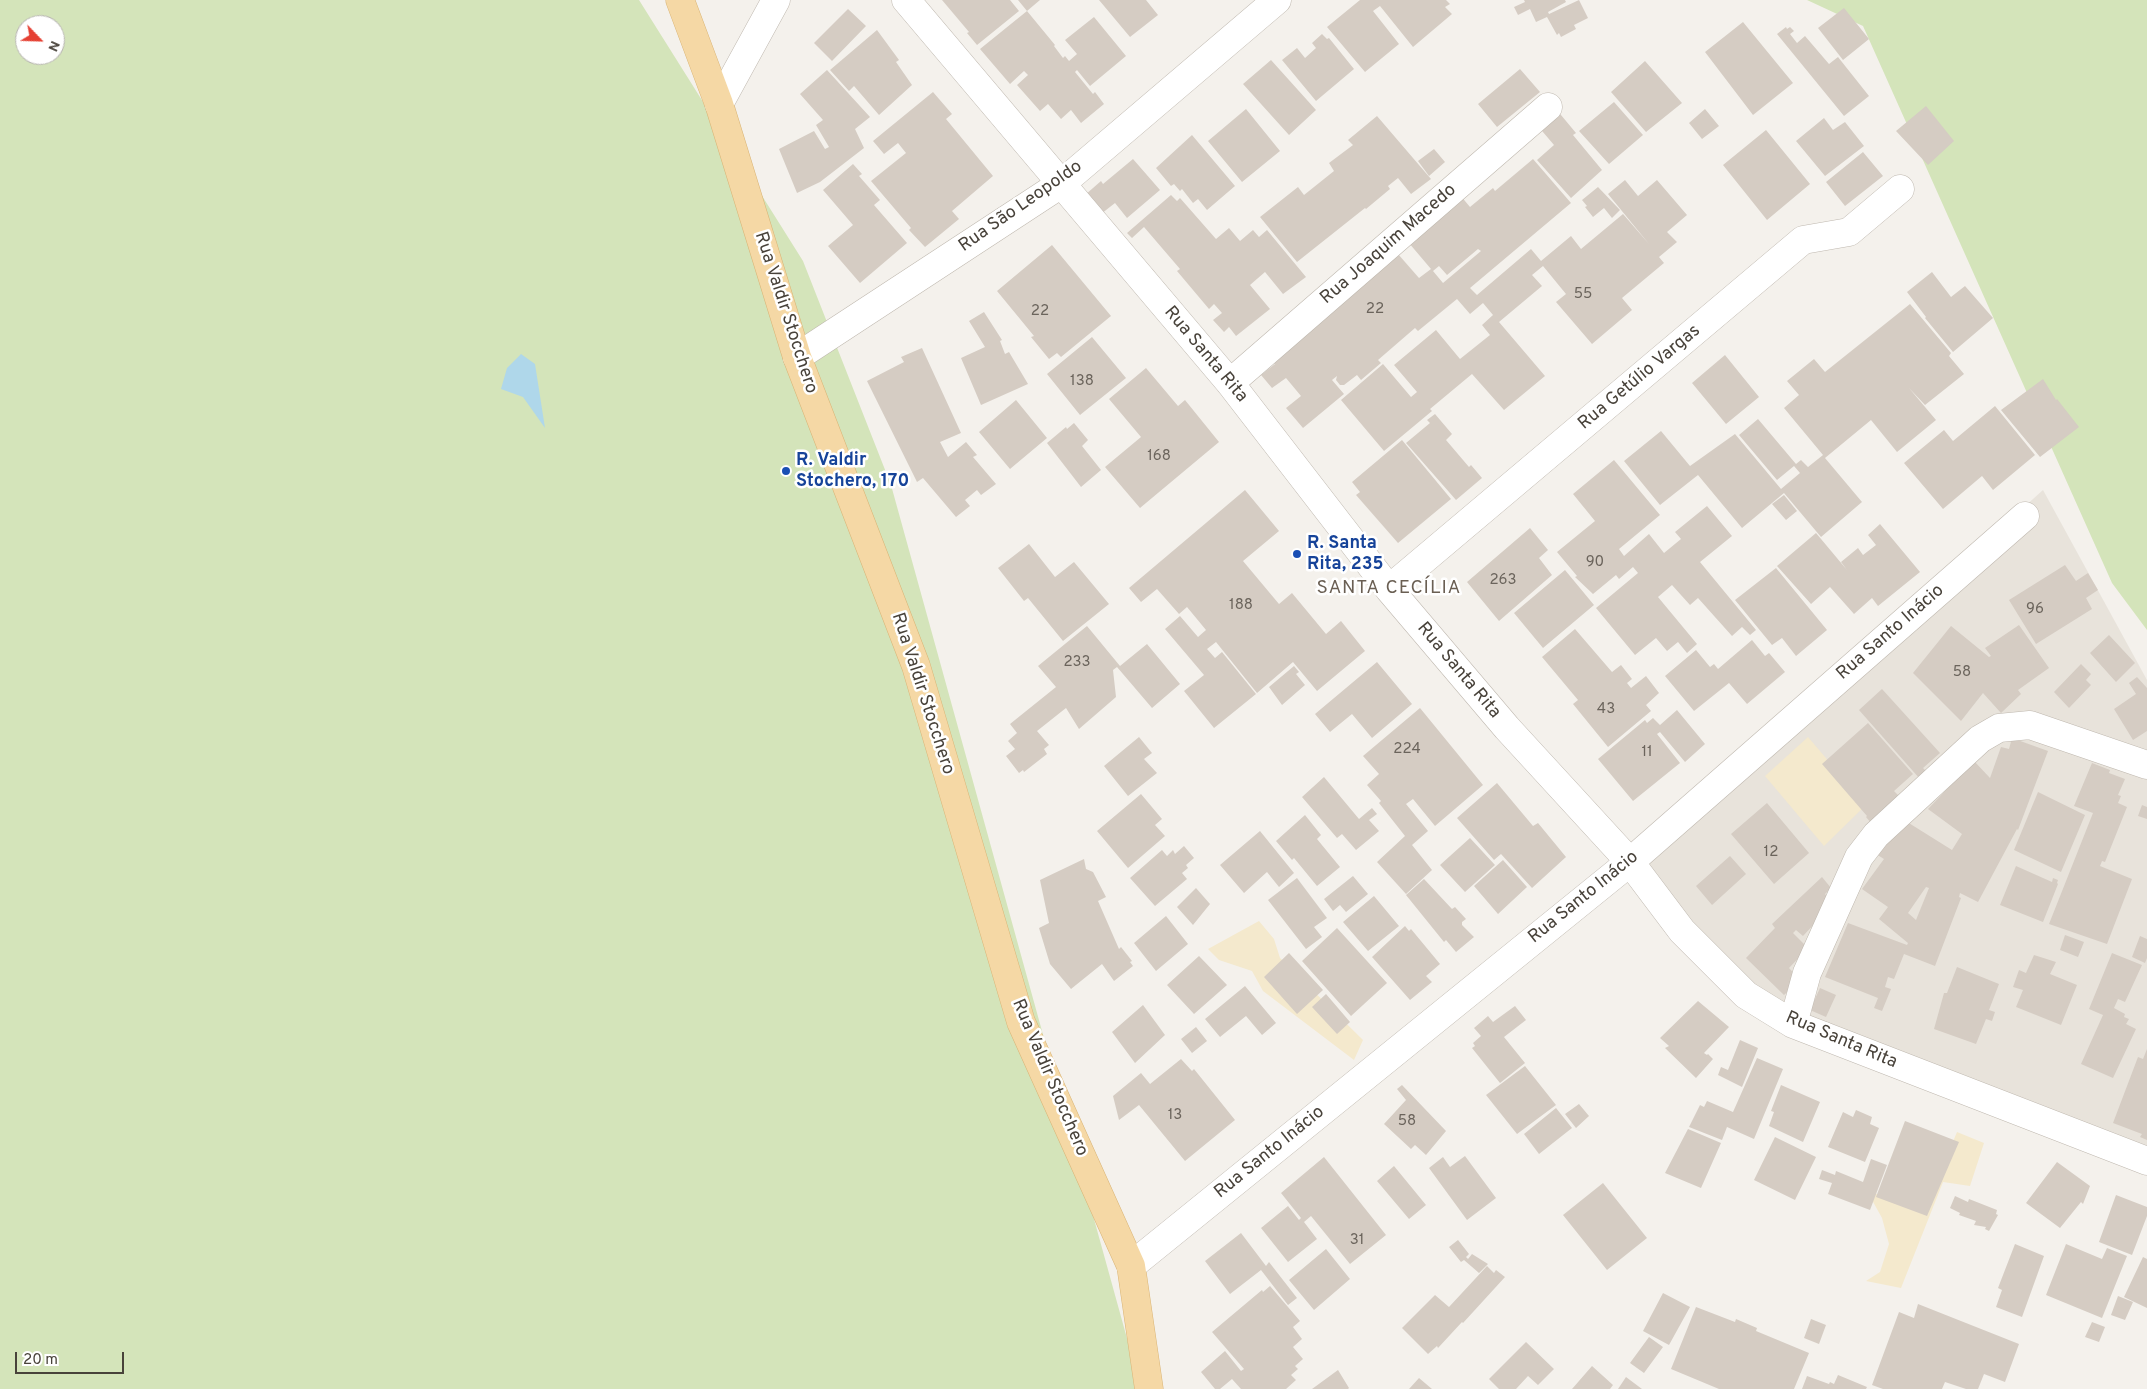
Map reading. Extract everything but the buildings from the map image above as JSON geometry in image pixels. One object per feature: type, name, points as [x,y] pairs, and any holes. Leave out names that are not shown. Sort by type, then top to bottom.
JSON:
[{"type":"main road","name":"Rua Valdir Stocchero","points":[[680,0],[719,104],[797,357],[916,666],[1021,1022],[1131,1266],[1149,1389]]},
{"type":"street","points":[[719,104],[776,0]]},
{"type":"street","name":"Rua Santa Rita","points":[[906,0],[1060,184],[1230,382],[1390,589],[1507,728],[1630,862],[1682,931],[1746,995],[1793,1024],[2147,1161]]},
{"type":"street","name":"Rua São Leopoldo","points":[[797,357],[1060,184],[1277,0]]},
{"type":"street","name":"Rua Joaquim Macedo","points":[[1230,382],[1548,107]]},
{"type":"street","name":"Rua Getúlio Vargas","points":[[1390,589],[1803,240],[1849,232],[1900,189]]},
{"type":"street","name":"Rua Santo Inácio","points":[[1131,1266],[1630,862],[2025,516]]},
{"type":"street","points":[[1793,1024],[1806,973],[1859,857],[1876,835],[1980,739],[1999,728],[2030,725],[2147,765]]},
{"type":"shaded area","points":[[2043,490],[2147,680],[2147,1161],[1763,1012],[1630,862]]},
{"type":"green space","points":[[0,0],[639,0],[803,261],[891,485],[1141,1389],[0,1389]]},
{"type":"green space","points":[[1807,0],[2147,0],[2147,630],[2112,583],[1863,26]]},
{"type":"sand","points":[[1808,737],[1866,805],[1824,846],[1765,776]]},
{"type":"sand","points":[[1259,921],[1274,939],[1280,958],[1363,1040],[1354,1060],[1263,991],[1252,971],[1219,960],[1208,949]]},
{"type":"sand","points":[[1957,1132],[1984,1143],[1970,1186],[1943,1182],[1901,1288],[1866,1281],[1880,1272],[1889,1244],[1882,1218],[1867,1191],[1925,1209]]},
{"type":"water","points":[[521,354],[535,364],[545,428],[523,397],[501,389],[507,368]]},
{"type":"place","name":"R. Valdir Stochero, 170","points":[[786,471]]},
{"type":"place","name":"R. Santa Rita, 235","points":[[1297,554]]},
{"type":"district","name":"SANTA CECÍLIA","points":[[1389,589]]}]
